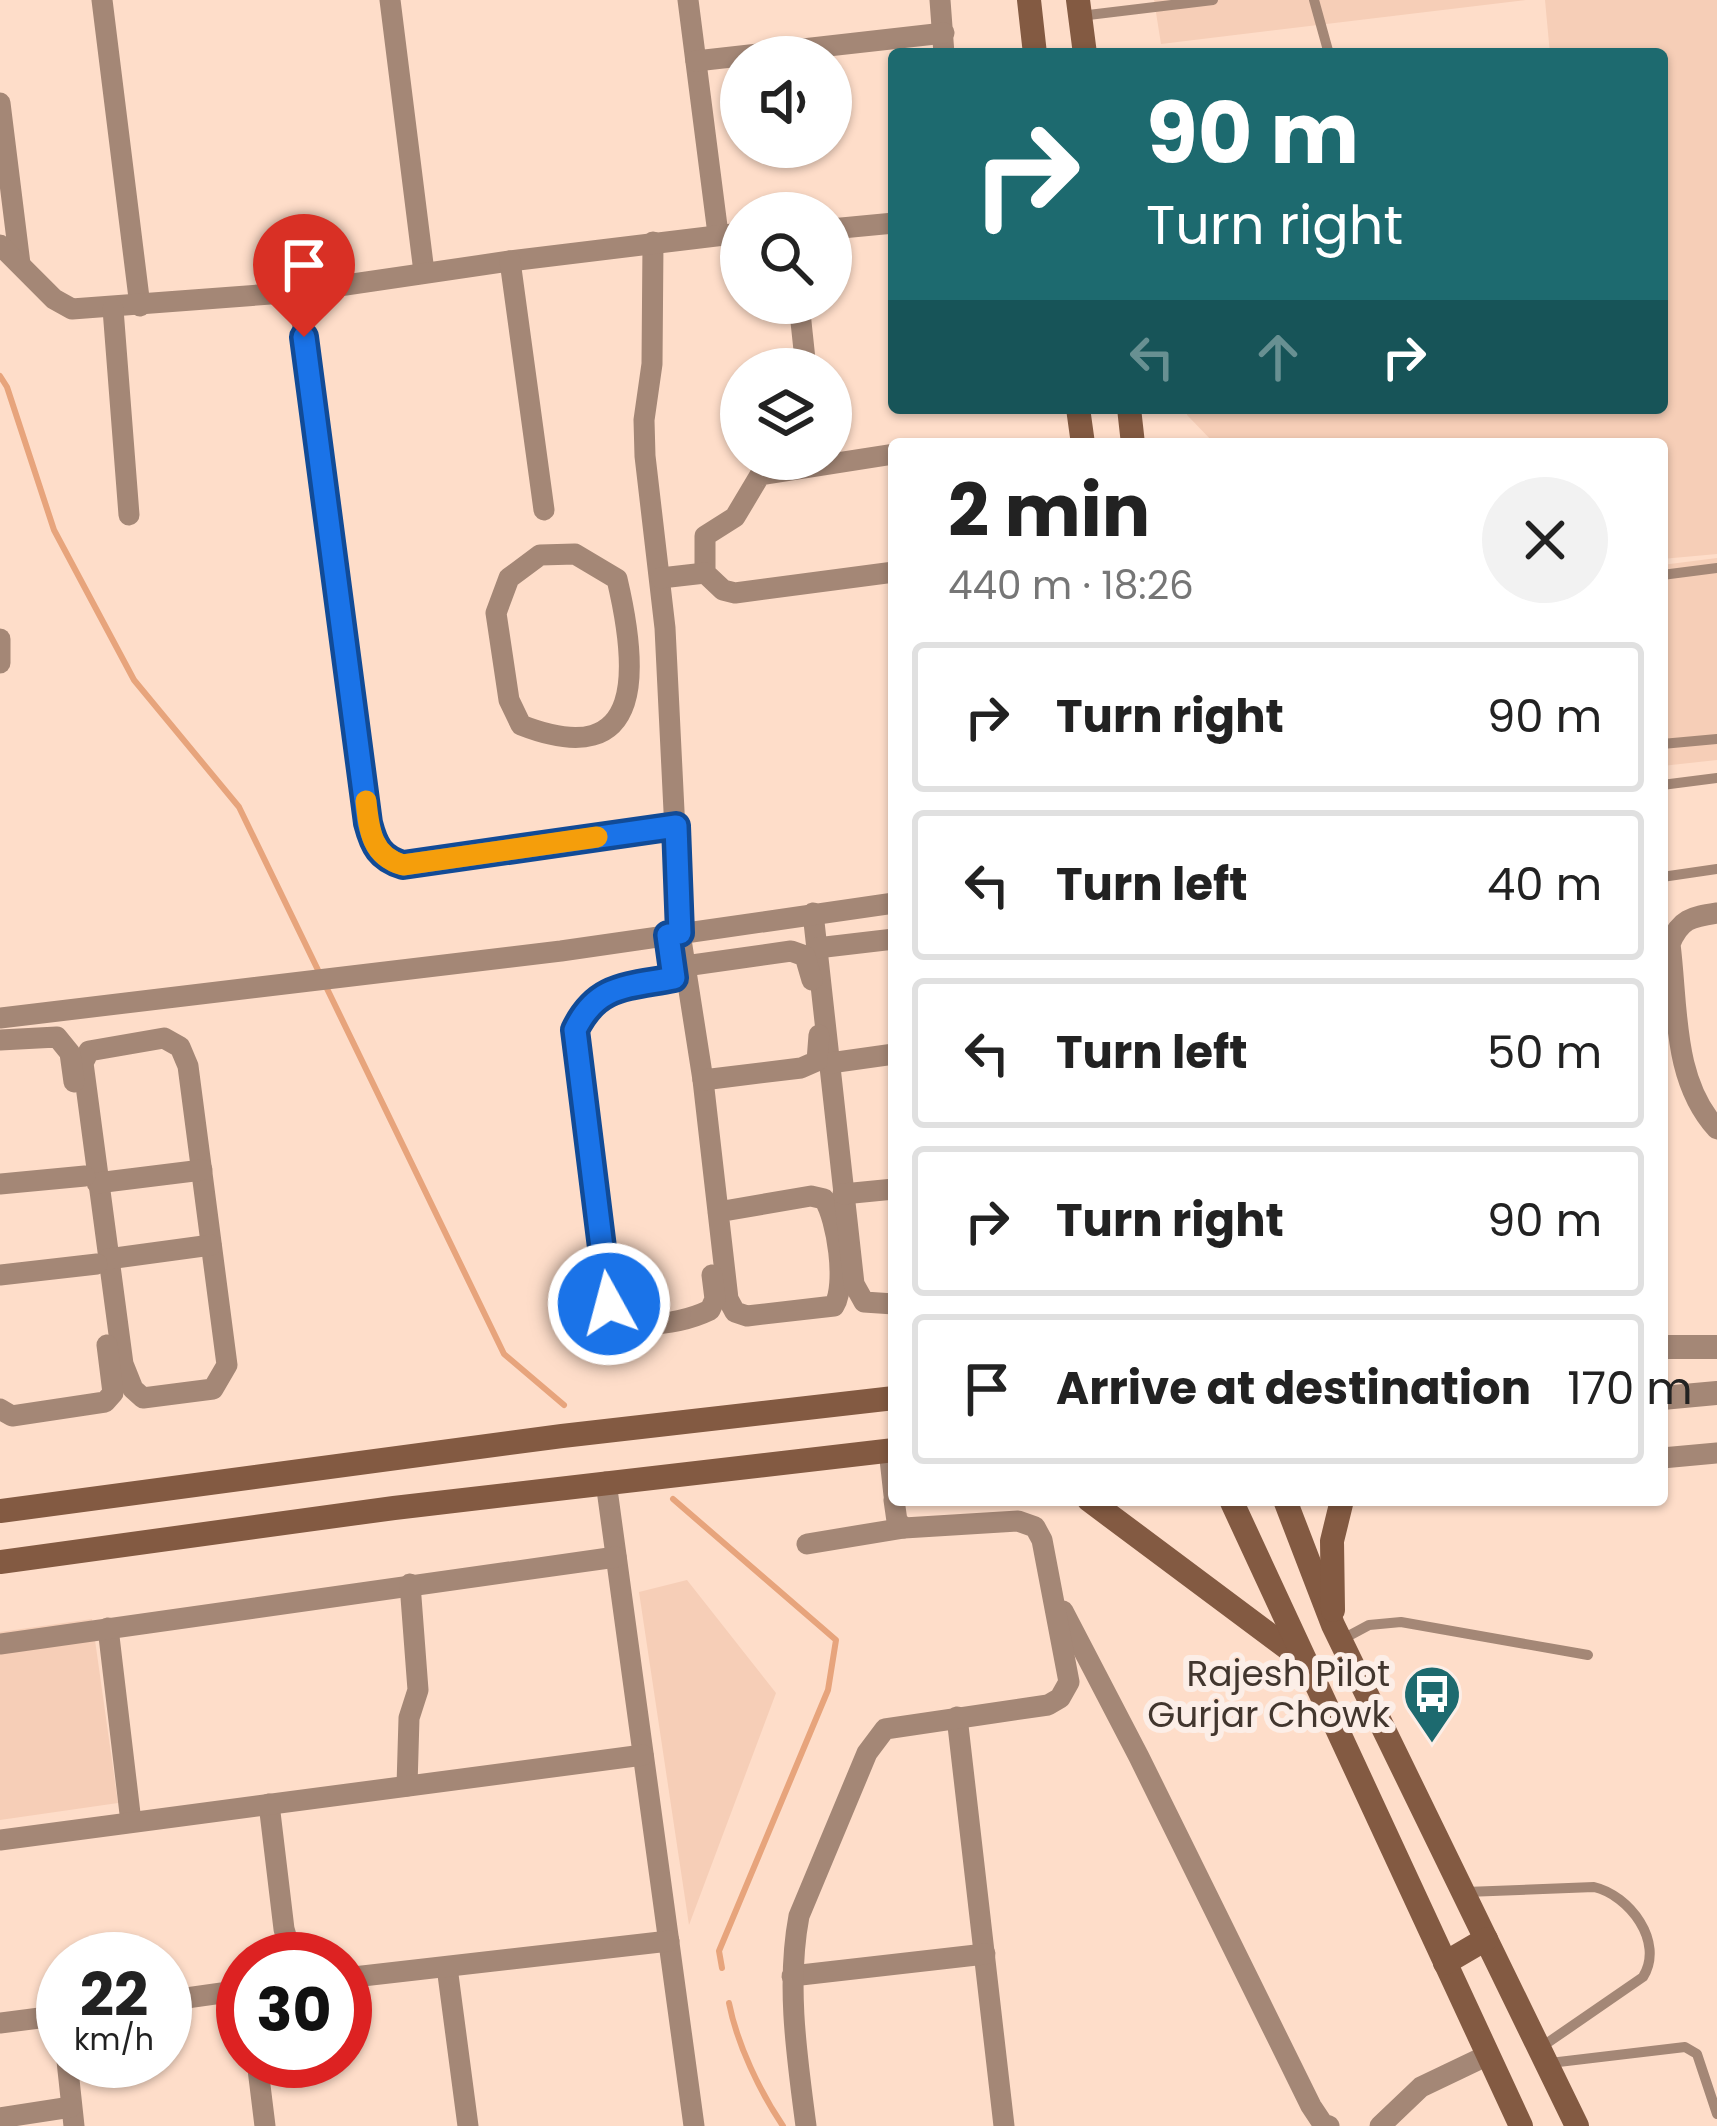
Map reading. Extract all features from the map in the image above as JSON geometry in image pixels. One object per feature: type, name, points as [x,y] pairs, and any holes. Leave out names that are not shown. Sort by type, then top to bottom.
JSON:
[{"type":"main road","points":[[1029,0],[1034,48]]},
{"type":"main road","points":[[1080,8],[1084,48]]},
{"type":"main road","points":[[0,1511],[888,1397]]},
{"type":"main road","points":[[0,1562],[888,1450]]},
{"type":"main road","points":[[1097,1506],[1304,1660]]},
{"type":"main road","points":[[1234,1506],[1521,2126]]},
{"type":"main road","points":[[1287,1506],[1337,1633],[1577,2126]]},
{"type":"main road","points":[[1337,1633],[1332,1540],[1340,1506]]},
{"type":"main road","points":[[1445,1963],[1486,1939]]},
{"type":"street","points":[[102,0],[140,306]]},
{"type":"street","points":[[390,0],[424,272]]},
{"type":"street","points":[[688,0],[722,192]]},
{"type":"street","points":[[696,61],[944,44],[940,0]]},
{"type":"street","points":[[0,103],[20,264]]},
{"type":"street","points":[[852,227],[888,224]]},
{"type":"street","points":[[0,245],[54,299],[72,309],[113,309],[298,292],[720,235]]},
{"type":"street","points":[[653,242],[652,364],[644,456],[665,628],[676,826],[674,934],[680,972],[715,1299],[710,1310],[692,1318],[624,1323],[609,1304],[575,1030],[586,1008],[610,990],[680,972],[791,951],[805,956],[821,1048],[817,1060],[801,1068],[703,1080]]},
{"type":"street","points":[[510,261],[544,509]]},
{"type":"street","points":[[298,292],[374,843],[386,860],[403,865],[676,826]]},
{"type":"street","points":[[113,309],[129,515]]},
{"type":"street","points":[[888,455],[760,475],[735,517],[705,536],[705,573],[723,590],[735,593],[888,573]]},
{"type":"street","points":[[575,554],[617,579],[629,634],[631,674],[622,708],[605,732],[578,740],[521,725],[509,700],[496,613],[509,578],[540,555],[575,554]]},
{"type":"street","points":[[661,578],[705,573]]},
{"type":"street","points":[[629,634],[665,628]]},
{"type":"street","points":[[0,639],[0,663]]},
{"type":"street","points":[[0,1018],[888,904]]},
{"type":"street","points":[[813,913],[859,1296],[864,1302],[888,1304]]},
{"type":"street","points":[[1717,913],[1689,917],[1677,926],[1670,944],[1687,1083],[1717,1130]]},
{"type":"street","points":[[817,947],[888,940]]},
{"type":"street","points":[[680,972],[703,1080],[718,1212],[728,1299],[736,1312],[747,1316],[834,1306],[841,1295],[842,1278],[824,1198],[811,1196],[718,1212]]},
{"type":"street","points":[[122,1004],[129,1044]]},
{"type":"street","points":[[0,1040],[57,1037],[70,1053],[92,1180]]},
{"type":"street","points":[[0,1409],[13,1416],[92,1406],[113,1393],[83,1063],[89,1051],[164,1038],[180,1047],[188,1066],[227,1365],[213,1389],[142,1397],[133,1389],[123,1364],[102,1262]]},
{"type":"street","points":[[830,1063],[888,1055]]},
{"type":"street","points":[[0,1184],[202,1170]]},
{"type":"street","points":[[844,1194],[888,1190]]},
{"type":"street","points":[[0,1275],[212,1245]]},
{"type":"street","points":[[1668,1347],[1717,1347]]},
{"type":"street","points":[[1668,1397],[1717,1393]]},
{"type":"street","points":[[1668,1457],[1717,1454]]},
{"type":"street","points":[[606,1483],[694,2126]]},
{"type":"street","points":[[895,1506],[897,1521],[904,1528]]},
{"type":"street","points":[[806,2126],[792,1976],[799,1916],[867,1753],[885,1730],[1048,1705],[1060,1698],[1069,1682],[1042,1540],[1028,1522],[904,1528],[807,1544]]},
{"type":"street","points":[[0,1644],[616,1557]]},
{"type":"street","points":[[407,1786],[410,1718],[418,1690],[410,1584]]},
{"type":"street","points":[[1051,1590],[1311,2107],[1329,2126]]},
{"type":"street","points":[[108,1628],[131,1822]]},
{"type":"street","points":[[957,1717],[1004,2126]]},
{"type":"street","points":[[0,1840],[643,1754]]},
{"type":"street","points":[[268,1804],[285,1932]]},
{"type":"street","points":[[372,1975],[669,1941]]},
{"type":"street","points":[[792,1976],[985,1954]]},
{"type":"street","points":[[447,1967],[468,2126]]},
{"type":"street","points":[[0,2024],[36,2019]]},
{"type":"street","points":[[1380,2126],[1420,2087],[1488,2055]]},
{"type":"street","points":[[260,2088],[265,2126]]},
{"type":"street","points":[[0,2118],[73,2116]]},
{"type":"lane","points":[[1080,8],[1214,0]]},
{"type":"lane","points":[[1314,0],[1327,48]]},
{"type":"lane","points":[[1668,574],[1717,568]]},
{"type":"lane","points":[[1668,744],[1717,740]]},
{"type":"lane","points":[[1668,784],[1717,778]]},
{"type":"lane","points":[[1668,876],[1717,869]]},
{"type":"lane","points":[[1337,1633],[1401,1622],[1588,1655]]},
{"type":"lane","points":[[1463,1892],[1594,1887],[1625,1901],[1645,1931],[1648,1969],[1643,1977],[1543,2056]]},
{"type":"lane","points":[[1543,2056],[1684,2047],[1696,2054],[1717,2114]]},
{"type":"shaded area","points":[[1154,0],[1526,0],[1161,44]]},
{"type":"shaded area","points":[[1545,0],[1717,0],[1717,554],[1668,558],[1668,438],[1209,438],[1187,415],[1668,414],[1668,48],[1549,48]]},
{"type":"shaded area","points":[[1717,558],[1717,760],[1668,765],[1668,564]]},
{"type":"shaded area","points":[[687,1580],[776,1693],[689,1925],[639,1592]]},
{"type":"shaded area","points":[[92,1619],[118,1803],[0,1820],[0,1632]]},
{"type":"waterway","points":[[0,376],[54,530],[134,680],[239,807],[504,1354],[564,1405]]},
{"type":"waterway","points":[[673,1499],[836,1640],[828,1690],[719,1951],[722,1968]]},
{"type":"waterway","points":[[729,2003],[750,2067],[783,2126]]},
{"type":"slow traffic","points":[[366,801],[374,843],[386,860],[403,865],[597,837]]},
{"type":"place","name":"Rajesh Pilot Gurjar Chowk","points":[[1432,1745]]},
{"type":"route","points":[[304,337],[368,823],[386,860],[403,865],[676,826],[680,933],[668,935],[674,978],[610,990],[586,1008],[575,1030],[609,1304]]}]
